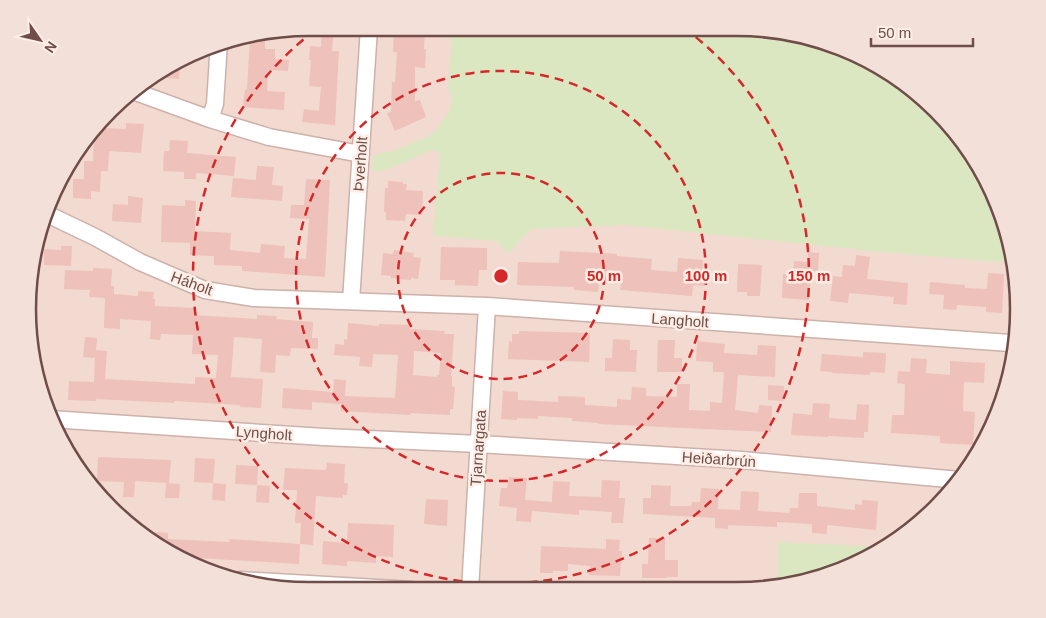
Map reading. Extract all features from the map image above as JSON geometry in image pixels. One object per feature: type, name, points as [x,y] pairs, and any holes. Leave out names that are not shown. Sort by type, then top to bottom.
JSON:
[{"type":"street","name":"Þverholt","points":[[351,301],[368,36]]},
{"type":"street","points":[[210,119],[215,104],[218,52]]},
{"type":"street","points":[[142,94],[210,119],[269,137],[361,154]]},
{"type":"street","name":"Háholt","points":[[53,217],[140,262],[205,290],[254,298],[351,301]]},
{"type":"street","name":"Langholt","points":[[351,301],[487,306],[1007,343]]},
{"type":"street","name":"Tjarnargata","points":[[470,582],[487,306]]},
{"type":"street","name":"Lyngholt","points":[[60,420],[324,437],[479,444]]},
{"type":"street","name":"Heiðarbrún","points":[[479,444],[742,460],[950,479]]},
{"type":"shaded area","points":[[291,37],[755,37],[790,41],[825,51],[858,64],[889,82],[930,116],[964,157],[982,188],[995,221],[1005,256],[1010,309],[1005,362],[995,397],[982,430],[964,461],[942,489],[917,514],[889,536],[858,554],[825,567],[790,577],[755,581],[291,581],[256,577],[221,567],[188,554],[157,536],[129,514],[104,489],[82,461],[64,430],[51,397],[41,362],[36,309],[41,256],[51,221],[64,188],[82,157],[104,129],[129,104],[157,82],[188,64],[221,51],[256,41]]},
{"type":"green space","points":[[444,36],[737,36],[790,41],[841,57],[858,64],[889,82],[917,104],[942,129],[964,157],[982,188],[995,221],[1006,262],[871,251],[625,225],[531,229],[508,254],[497,241],[433,236],[440,153],[432,150],[384,171],[372,171],[373,156],[384,152],[391,152],[429,136],[436,130],[450,110],[452,96],[448,89],[452,39],[444,38]]},
{"type":"green space","points":[[778,542],[871,546],[858,554],[825,567],[778,578]]},
{"type":"building","points":[[322,36],[333,36],[332,51],[339,51],[335,125],[302,122],[304,109],[319,111],[321,87],[309,86],[311,60],[309,60],[310,46],[321,47]]},
{"type":"building","points":[[394,36],[425,36],[425,68],[415,67],[415,101],[420,100],[426,117],[395,131],[387,113],[391,112],[392,82],[395,82],[397,52],[393,52]]},
{"type":"building","points":[[265,40],[265,49],[275,49],[275,59],[289,60],[288,71],[268,70],[267,91],[285,92],[284,110],[243,107],[245,89],[247,90],[250,43]]},
{"type":"building","points":[[180,69],[179,79],[164,78]]},
{"type":"building","points":[[126,123],[144,124],[141,153],[109,151],[108,171],[101,171],[100,192],[91,191],[91,199],[73,198],[73,179],[84,179],[84,161],[93,161],[94,142],[105,128],[126,129]]},
{"type":"building","points":[[170,140],[188,141],[187,153],[236,157],[234,176],[196,173],[196,179],[184,179],[184,172],[163,171],[164,151],[169,151]]},
{"type":"building","points":[[257,166],[274,167],[272,185],[283,186],[282,201],[231,197],[233,178],[256,180]]},
{"type":"building","points":[[306,179],[330,180],[325,277],[242,271],[242,266],[214,265],[214,256],[190,255],[190,243],[161,242],[162,205],[185,206],[185,200],[196,201],[195,231],[231,233],[230,250],[260,253],[261,244],[285,246],[284,258],[306,259],[309,219],[290,218],[291,205],[304,205]]},
{"type":"building","points":[[388,181],[407,184],[406,190],[423,191],[422,215],[406,214],[405,221],[386,220],[386,212],[384,212],[385,188],[388,188]]},
{"type":"building","points":[[128,196],[143,198],[141,223],[112,221],[113,204],[128,205]]},
{"type":"building","points":[[61,246],[72,246],[71,266],[44,265],[44,249],[61,250]]},
{"type":"building","points":[[441,247],[487,248],[487,270],[479,270],[478,286],[455,285],[455,280],[440,280]]},
{"type":"building","points":[[394,250],[414,253],[413,257],[421,258],[418,279],[391,278],[391,276],[381,275],[383,253],[393,254]]},
{"type":"building","points":[[560,251],[617,254],[617,256],[652,259],[651,270],[677,272],[678,258],[703,260],[702,275],[706,276],[705,286],[693,285],[692,296],[620,290],[621,284],[599,282],[598,292],[574,290],[574,287],[517,285],[518,262],[559,263]]},
{"type":"building","points":[[808,252],[819,253],[818,271],[811,271],[809,300],[782,298],[783,274],[793,274],[794,261],[808,262]]},
{"type":"building","points":[[856,255],[870,257],[867,279],[908,283],[907,305],[893,304],[894,297],[849,293],[848,303],[830,301],[833,276],[842,277],[843,265],[855,266]]},
{"type":"building","points":[[738,264],[762,265],[760,296],[747,296],[747,292],[737,292]]},
{"type":"building","points":[[93,268],[112,269],[111,286],[114,286],[114,294],[138,296],[138,291],[154,292],[155,306],[194,308],[194,315],[257,319],[257,315],[277,316],[276,319],[313,322],[312,338],[318,338],[318,349],[291,348],[290,356],[276,355],[275,373],[260,372],[262,339],[234,337],[231,377],[263,379],[261,408],[174,401],[174,403],[96,399],[96,401],[68,400],[69,381],[94,382],[95,358],[83,357],[85,337],[97,338],[96,350],[107,351],[105,379],[195,384],[195,377],[216,378],[218,355],[192,354],[193,335],[161,334],[160,340],[150,339],[151,321],[120,319],[120,329],[104,328],[105,298],[89,297],[90,290],[64,289],[65,270],[93,271]]},
{"type":"building","points":[[988,273],[1004,274],[1002,313],[986,312],[986,307],[957,305],[956,310],[943,309],[944,295],[929,294],[930,282],[965,285],[965,288],[987,289]]},
{"type":"building","points":[[348,323],[379,326],[379,324],[410,325],[410,329],[445,331],[444,334],[454,334],[451,376],[452,386],[455,387],[453,409],[450,409],[450,415],[341,411],[341,404],[312,402],[312,410],[282,408],[283,388],[333,392],[334,379],[346,380],[345,396],[395,398],[398,355],[373,354],[372,367],[359,366],[360,357],[334,355],[335,344],[344,345],[344,339],[347,340]],"holes":[[[414,351],[441,353],[439,375],[437,377],[413,375]]]},
{"type":"building","points":[[519,331],[590,333],[589,362],[508,359],[509,341],[512,342],[512,334],[519,334]]},
{"type":"building","points":[[613,339],[630,340],[630,350],[637,350],[636,372],[605,371],[605,358],[612,358]]},
{"type":"building","points":[[658,340],[675,340],[674,358],[682,358],[682,372],[657,372]]},
{"type":"building","points":[[697,341],[725,344],[724,353],[757,355],[758,345],[776,346],[775,377],[738,375],[735,410],[758,413],[759,405],[772,406],[771,432],[598,424],[572,421],[572,418],[538,416],[538,419],[501,419],[503,391],[518,392],[518,400],[558,402],[558,396],[585,397],[585,405],[617,407],[617,399],[631,400],[632,387],[646,388],[646,396],[677,397],[677,384],[690,384],[689,410],[710,411],[710,402],[722,403],[724,372],[713,372],[713,362],[696,361]]},
{"type":"building","points":[[863,352],[886,353],[885,373],[870,372],[870,375],[820,371],[822,354],[863,357]]},
{"type":"building","points":[[911,358],[927,359],[926,373],[950,375],[950,361],[985,363],[984,383],[964,382],[963,411],[975,412],[973,445],[940,443],[940,436],[891,433],[892,415],[904,415],[905,384],[897,383],[898,371],[910,372]]},
{"type":"building","points":[[768,385],[784,386],[784,401],[768,400]]},
{"type":"building","points":[[813,403],[830,404],[829,418],[856,420],[857,404],[869,405],[868,432],[864,432],[864,438],[791,435],[793,413],[812,415]]},
{"type":"building","points":[[98,457],[171,460],[169,483],[135,481],[134,497],[123,497],[124,482],[97,480]]},
{"type":"building","points":[[195,458],[215,459],[213,483],[194,482]]},
{"type":"building","points":[[327,463],[345,464],[344,483],[348,483],[347,495],[343,495],[343,498],[316,496],[313,545],[300,544],[301,523],[295,523],[297,490],[283,490],[285,468],[326,470]]},
{"type":"building","points":[[236,465],[258,466],[257,485],[235,484]]},
{"type":"building","points":[[509,477],[527,478],[525,500],[552,502],[553,481],[570,482],[569,496],[601,497],[602,480],[620,481],[619,498],[625,498],[623,523],[611,523],[612,512],[579,510],[579,515],[532,511],[531,522],[516,521],[517,508],[499,506],[501,488],[507,488]]},
{"type":"building","points":[[166,483],[180,484],[179,498],[165,498]]},
{"type":"building","points":[[213,483],[226,484],[225,501],[212,500]]},
{"type":"building","points":[[257,485],[270,486],[269,503],[256,502]]},
{"type":"building","points":[[651,485],[671,486],[670,506],[691,506],[692,502],[700,502],[701,488],[719,489],[718,509],[740,510],[741,491],[759,492],[758,511],[789,513],[790,508],[798,508],[799,493],[817,493],[817,506],[855,510],[855,504],[862,505],[862,500],[878,501],[876,530],[827,525],[827,534],[812,533],[812,524],[777,522],[777,527],[728,525],[728,529],[715,528],[715,518],[643,514],[643,498],[651,498]]},
{"type":"building","points":[[426,499],[448,500],[447,526],[424,524]]},
{"type":"building","points":[[348,523],[394,525],[393,557],[376,556],[376,563],[347,561],[347,566],[322,564],[323,541],[347,543]]},
{"type":"building","points":[[152,532],[168,533],[168,539],[229,542],[230,539],[300,544],[299,564],[198,558]]},
{"type":"building","points":[[649,538],[665,538],[665,560],[678,560],[678,577],[642,578],[642,564],[648,564]]},
{"type":"building","points":[[606,539],[620,540],[619,551],[622,551],[620,576],[589,575],[590,566],[568,564],[568,571],[540,573],[541,546],[606,549]]}]
